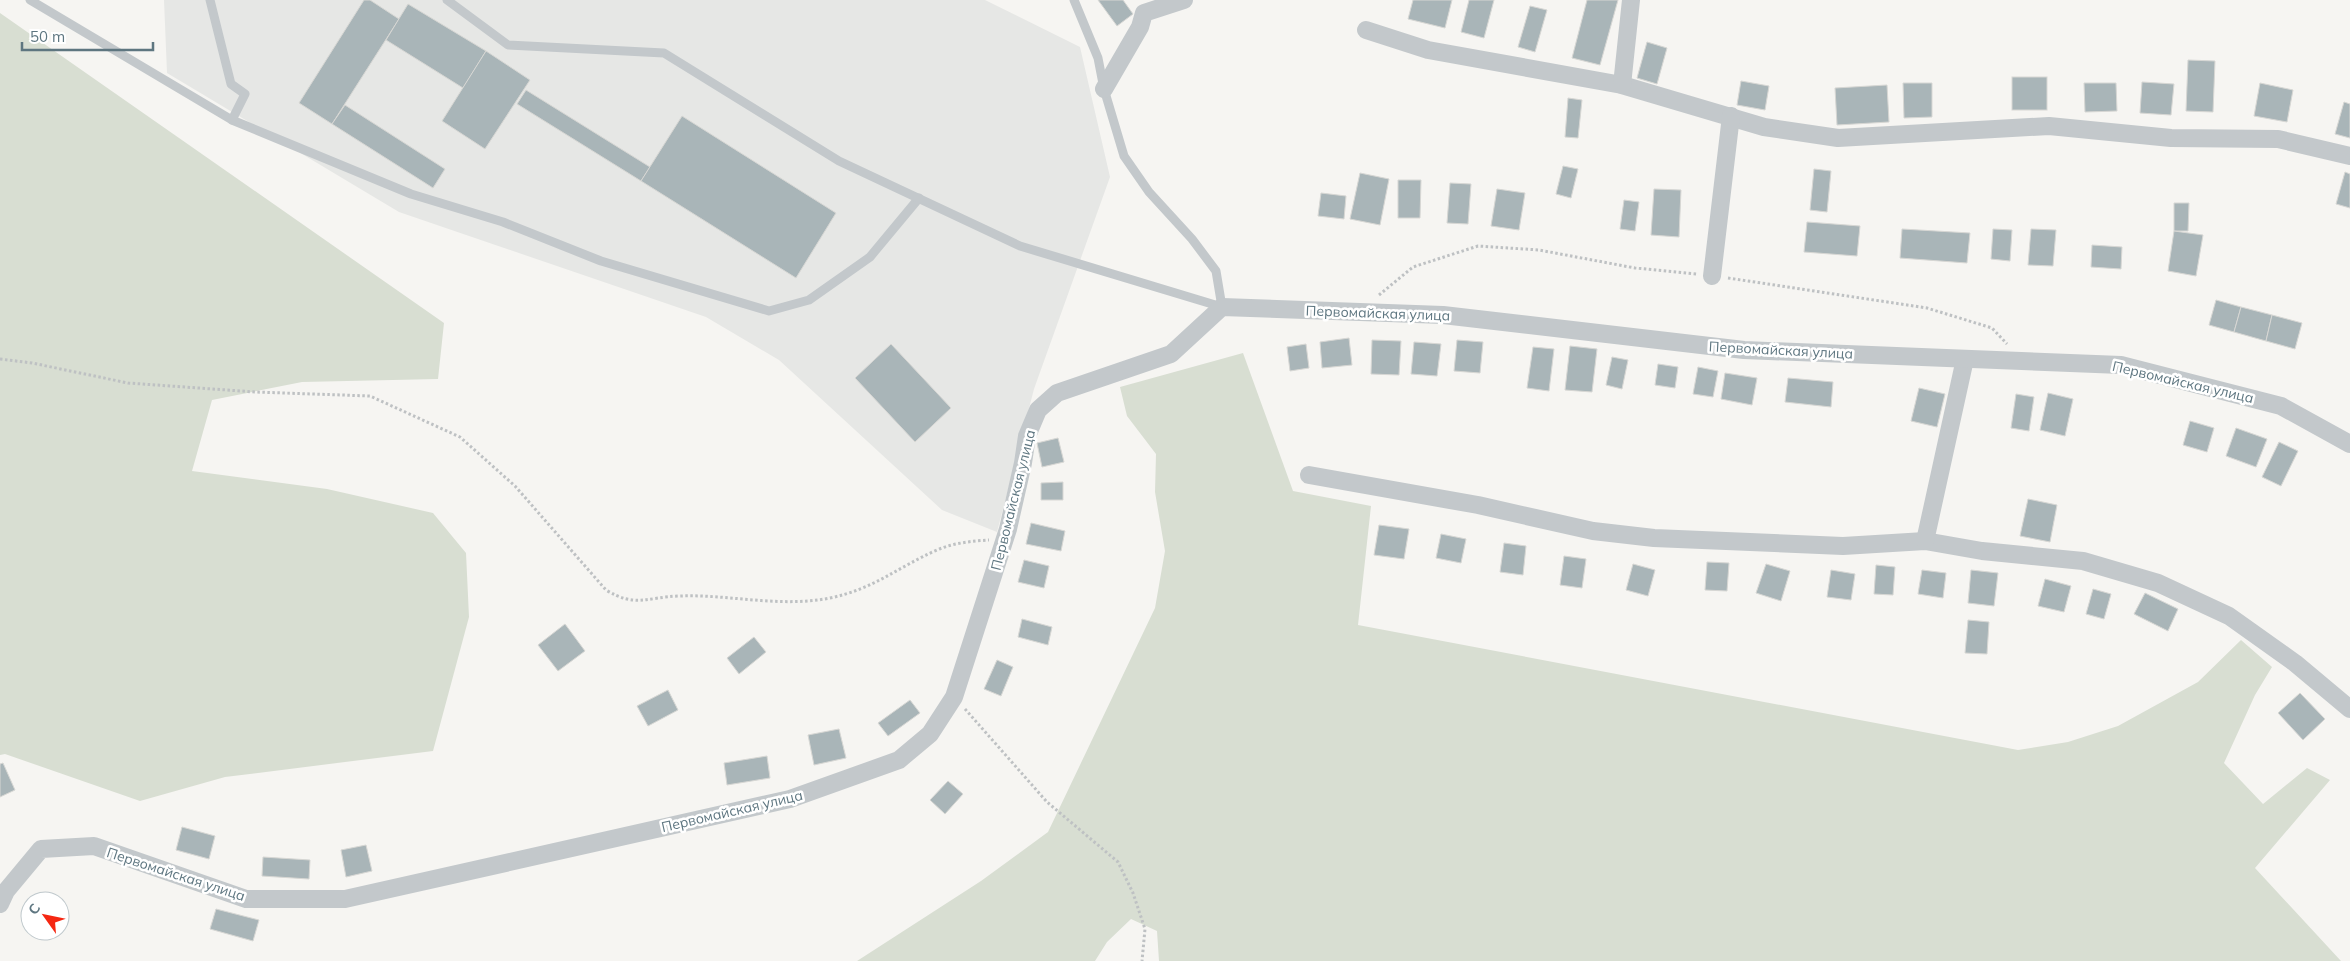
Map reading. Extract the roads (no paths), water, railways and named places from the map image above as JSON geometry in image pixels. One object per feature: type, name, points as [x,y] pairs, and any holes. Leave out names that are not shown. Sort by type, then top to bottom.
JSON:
[{"type":"street","points":[[1104,89],[1140,27],[1148,7],[1184,0]]},
{"type":"street","points":[[1622,85],[1631,0]]},
{"type":"street","points":[[1366,30],[1428,50],[1622,85],[1764,127],[1838,138],[2049,126],[2171,138],[2278,139],[2350,156]]},
{"type":"street","points":[[1712,276],[1731,116]]},
{"type":"street","name":"Первомайская улица","points":[[0,904],[6,891],[41,849],[94,846],[246,899],[345,899],[790,799],[899,760],[930,734],[954,696],[1005,538],[1023,463],[1027,436],[1038,410],[1057,393],[1171,354],[1222,308],[1443,315],[1744,350],[2122,365],[2281,406],[2350,444]]},
{"type":"street","points":[[1925,541],[1964,359]]},
{"type":"street","points":[[1309,476],[1478,505],[1593,531],[1654,538],[1843,546],[1925,541],[1982,551],[2083,560],[2158,583],[2229,616],[2295,663],[2350,709]]},
{"type":"lane","points":[[30,0],[232,120],[411,194],[502,222],[610,264],[769,312],[809,300],[870,257],[919,198]]},
{"type":"lane","points":[[210,0],[231,84],[245,94],[232,120]]},
{"type":"lane","points":[[447,0],[508,44],[664,53],[839,161],[1020,246],[1222,308],[1216,271],[1192,238],[1149,192],[1124,156],[1104,89],[1098,58],[1074,0]]}]
